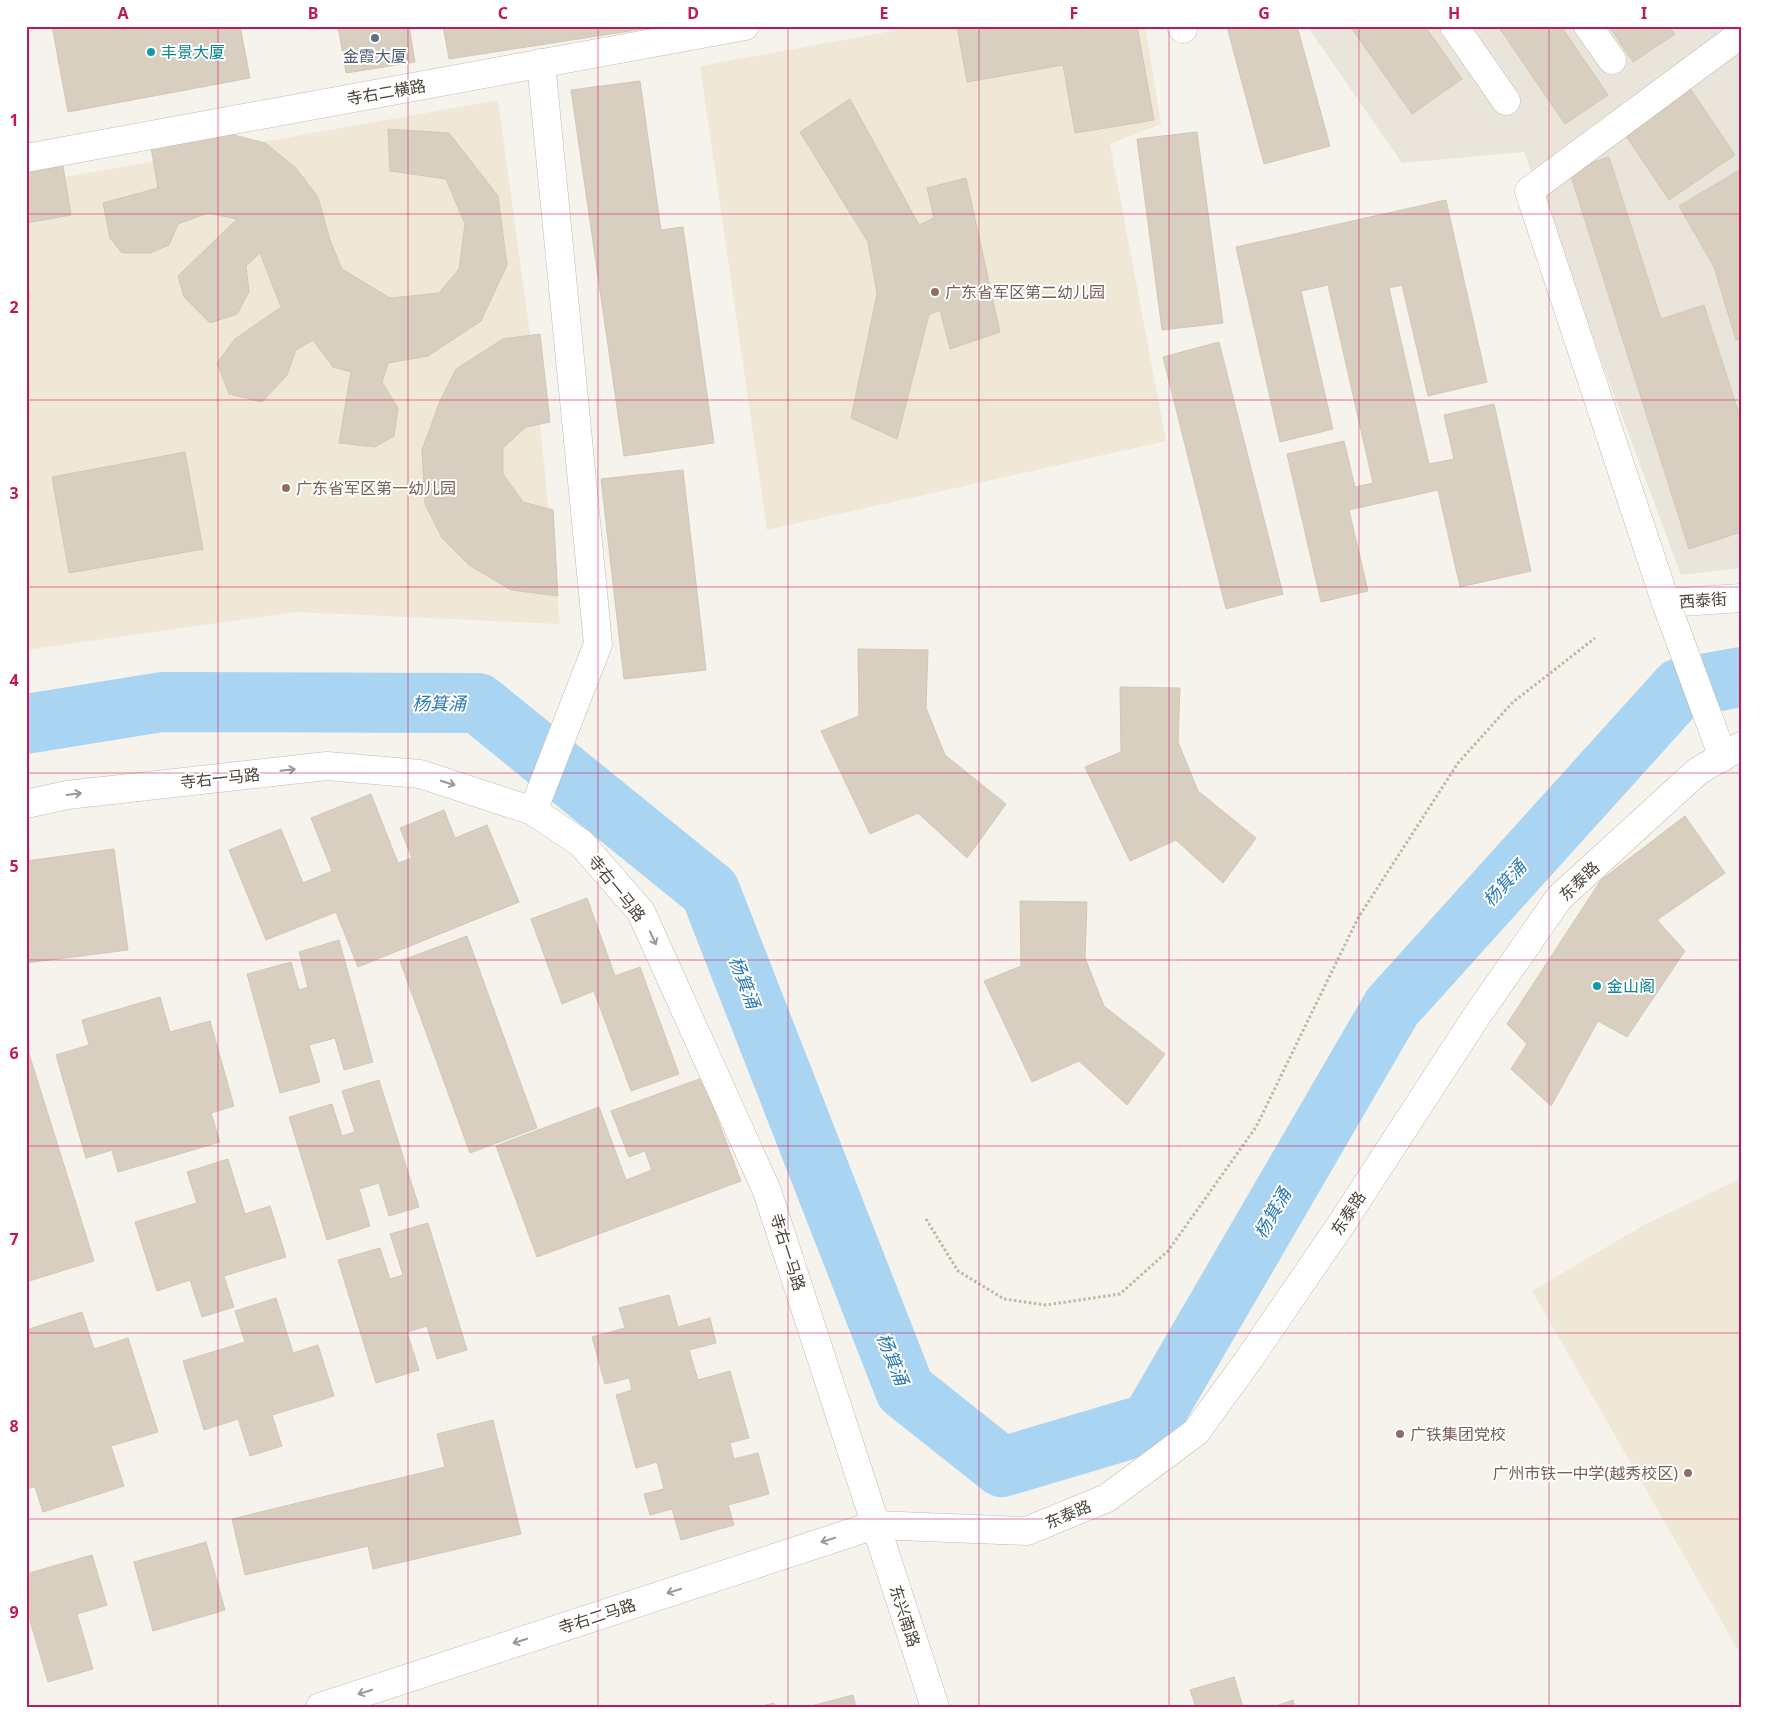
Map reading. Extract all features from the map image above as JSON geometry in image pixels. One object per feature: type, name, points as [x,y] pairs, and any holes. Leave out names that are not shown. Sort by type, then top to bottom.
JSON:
[{"type":"street","name":"寺右二横路","points":[[26,158],[745,26]]},
{"type":"street","points":[[1454,26],[1506,102]]},
{"type":"street","points":[[1588,26],[1612,60]]},
{"type":"street","points":[[1732,752],[1704,706],[1666,603],[1529,191],[1741,34]]},
{"type":"street","points":[[533,811],[598,644],[541,63]]},
{"type":"street","name":"西泰街","points":[[1666,603],[1741,598]]},
{"type":"street","name":"东泰路","points":[[875,1525],[1027,1532],[1107,1498],[1196,1432],[1258,1346],[1342,1223],[1476,1017],[1559,898],[1698,771],[1732,752]]},
{"type":"street","name":"寺右一马路","points":[[26,804],[67,795],[327,766],[420,774],[533,811],[581,843],[641,912],[687,1009],[767,1191],[828,1373],[875,1525]]},
{"type":"street","name":"寺右二马路","points":[[320,1707],[875,1525]]},
{"type":"street","name":"东兴南路","points":[[875,1525],[935,1707]]},
{"type":"path","points":[[926,1219],[958,1272],[1004,1299],[1046,1305],[1120,1294],[1168,1251],[1256,1127],[1358,918],[1458,763],[1512,703],[1595,638]]},
{"type":"shaded area","name":"广东省军区第二幼儿园","points":[[919,26],[1145,26],[1161,124],[1110,144],[1166,441],[767,530],[700,66]]},
{"type":"shaded area","points":[[1307,26],[1741,26],[1741,568],[1681,575],[1524,152],[1402,163]]},
{"type":"shaded area","name":"广东省军区第一幼儿园","points":[[498,100],[534,364],[560,624],[297,612],[26,650],[26,184]]},
{"type":"shaded area","name":"广州市铁一中学(越秀校区)","points":[[1741,1178],[1741,1655],[1532,1291],[1644,1225]]},
{"type":"building","name":"丰景大厦","points":[[52,26],[240,26],[250,78],[68,112]]},
{"type":"building","points":[[338,26],[409,26],[415,62],[346,73]]},
{"type":"building","points":[[443,26],[662,26],[449,59]]},
{"type":"building","points":[[957,26],[1137,26],[1154,120],[1075,133],[1063,65],[967,82]]},
{"type":"building","points":[[1297,26],[1330,146],[1264,164],[1227,27]]},
{"type":"building","points":[[1350,26],[1425,26],[1462,79],[1412,114]]},
{"type":"building","points":[[1498,26],[1561,26],[1608,95],[1565,124]]},
{"type":"building","points":[[1609,26],[1669,26],[1675,34],[1633,62]]},
{"type":"building","points":[[640,81],[661,230],[683,227],[714,443],[624,456],[571,90]]},
{"type":"building","points":[[1688,85],[1735,155],[1669,200],[1622,130]]},
{"type":"building","points":[[850,99],[919,225],[934,218],[927,188],[966,178],[1000,332],[950,349],[940,310],[929,315],[897,439],[851,418],[877,294],[868,242],[800,132]]},
{"type":"building","points":[[388,129],[449,133],[498,196],[507,265],[481,321],[428,356],[388,363],[382,382],[398,408],[394,436],[375,447],[339,443],[351,372],[333,367],[313,340],[296,350],[287,375],[262,402],[229,394],[217,363],[235,339],[281,307],[260,253],[246,266],[249,292],[237,314],[210,323],[184,297],[178,276],[237,219],[208,213],[178,224],[169,245],[150,253],[122,253],[110,238],[103,203],[158,188],[151,147],[230,134],[265,143],[295,167],[318,197],[330,240],[342,269],[390,298],[439,293],[459,269],[465,224],[446,179],[390,171]]},
{"type":"building","points":[[1197,132],[1223,323],[1162,330],[1137,139]]},
{"type":"building","points":[[1609,157],[1661,319],[1704,305],[1741,420],[1741,532],[1689,549],[1569,170]]},
{"type":"building","points":[[63,166],[71,215],[26,223],[26,172]]},
{"type":"building","points":[[1741,169],[1741,339],[1736,340],[1714,267],[1679,206]]},
{"type":"building","points":[[1446,200],[1487,382],[1428,396],[1402,285],[1389,288],[1429,464],[1454,459],[1444,415],[1494,404],[1531,571],[1460,587],[1438,490],[1349,510],[1368,591],[1321,602],[1287,454],[1344,441],[1355,487],[1373,483],[1328,285],[1301,291],[1333,429],[1280,442],[1236,247]]},
{"type":"building","points":[[540,334],[550,422],[526,427],[503,448],[503,474],[523,502],[553,510],[558,596],[511,590],[469,565],[442,538],[425,504],[422,450],[440,401],[456,369],[503,339]]},
{"type":"building","points":[[1219,342],[1283,594],[1226,609],[1163,357]]},
{"type":"building","points":[[185,452],[203,549],[69,573],[52,477]]},
{"type":"building","points":[[683,470],[706,670],[624,679],[601,479]]},
{"type":"building","points":[[858,649],[928,650],[926,708],[945,755],[1006,804],[967,858],[918,813],[870,834],[821,731],[859,716]]},
{"type":"building","points":[[1120,687],[1180,688],[1178,742],[1198,791],[1256,838],[1223,883],[1176,840],[1130,861],[1085,767],[1121,752]]},
{"type":"building","points":[[371,794],[398,863],[412,858],[400,828],[444,810],[455,838],[487,825],[519,902],[358,967],[336,912],[266,940],[229,850],[281,829],[303,883],[332,871],[311,818]]},
{"type":"building","name":"金山阁","points":[[1685,816],[1725,873],[1657,920],[1685,951],[1627,1037],[1598,1021],[1551,1106],[1511,1069],[1527,1044],[1507,1024],[1601,880]]},
{"type":"building","points":[[114,849],[128,950],[26,963],[26,861]]},
{"type":"building","points":[[587,898],[615,976],[640,967],[679,1074],[631,1091],[594,991],[562,1004],[531,919]]},
{"type":"building","points":[[1020,901],[1087,902],[1085,958],[1104,1006],[1165,1054],[1127,1105],[1079,1061],[1032,1082],[984,981],[1021,966]]},
{"type":"building","points":[[467,936],[537,1128],[470,1153],[400,961]]},
{"type":"building","points":[[339,940],[373,1062],[344,1070],[335,1038],[309,1045],[320,1082],[280,1093],[247,974],[291,962],[299,990],[308,987],[299,952]]},
{"type":"building","points":[[160,997],[170,1032],[210,1021],[234,1106],[211,1113],[220,1142],[118,1172],[112,1150],[86,1158],[56,1055],[89,1045],[82,1020]]},
{"type":"building","points":[[26,1044],[94,1261],[26,1282]]},
{"type":"building","points":[[702,1078],[741,1181],[537,1257],[496,1146],[599,1107],[626,1180],[652,1170],[645,1151],[629,1157],[611,1111]]},
{"type":"building","points":[[379,1080],[419,1207],[389,1216],[379,1183],[359,1189],[370,1226],[327,1240],[289,1117],[332,1104],[342,1136],[355,1132],[342,1091]]},
{"type":"building","points":[[228,1159],[245,1214],[270,1206],[286,1257],[224,1276],[234,1307],[202,1317],[190,1280],[157,1291],[135,1222],[197,1203],[187,1172]]},
{"type":"building","points":[[428,1223],[467,1350],[437,1359],[427,1326],[407,1332],[419,1370],[376,1383],[338,1260],[380,1248],[390,1279],[403,1275],[390,1234]]},
{"type":"building","points":[[669,1295],[678,1327],[710,1318],[716,1343],[689,1350],[698,1380],[730,1371],[749,1438],[730,1443],[734,1459],[758,1453],[769,1494],[728,1505],[734,1525],[681,1540],[672,1509],[650,1515],[644,1494],[664,1489],[657,1462],[636,1468],[616,1395],[632,1390],[629,1378],[605,1384],[592,1337],[625,1328],[619,1308]]},
{"type":"building","points":[[276,1298],[293,1353],[318,1345],[334,1396],[272,1415],[282,1446],[250,1456],[238,1419],[204,1430],[183,1361],[245,1342],[235,1311]]},
{"type":"building","points":[[82,1312],[94,1349],[128,1338],[158,1432],[111,1446],[124,1486],[43,1512],[35,1487],[26,1489],[26,1330]]},
{"type":"building","points":[[493,1420],[521,1534],[373,1569],[368,1546],[245,1575],[232,1519],[445,1467],[437,1434]]},
{"type":"building","points":[[206,1542],[225,1610],[153,1631],[134,1562]]},
{"type":"building","points":[[92,1555],[107,1605],[77,1614],[93,1669],[48,1682],[26,1607],[26,1574]]},
{"type":"building","points":[[1234,1677],[1243,1707],[1196,1707],[1190,1690]]},
{"type":"building","points":[[853,1695],[856,1707],[807,1707]]},
{"type":"building","points":[[1293,1700],[1295,1707],[1273,1707]]},
{"type":"building","points":[[774,1703],[776,1707],[758,1707]]},
{"type":"waterway","name":"杨箕涌","points":[[26,724],[162,702],[478,703],[710,891],[905,1390],[1002,1467],[1150,1423],[1392,1007],[1680,688],[1741,677]]},
{"type":"place","name":"金霞大厦","points":[[375,38]]},
{"type":"place","name":"丰景大厦","points":[[151,52]]},
{"type":"place","name":"广东省军区第二幼儿园","points":[[935,292]]},
{"type":"place","name":"广东省军区第一幼儿园","points":[[286,488]]},
{"type":"place","name":"金山阁","points":[[1597,986]]},
{"type":"place","name":"广铁集团党校","points":[[1400,1434]]},
{"type":"place","name":"广州市铁一中学(越秀校区)","points":[[1688,1473]]}]
